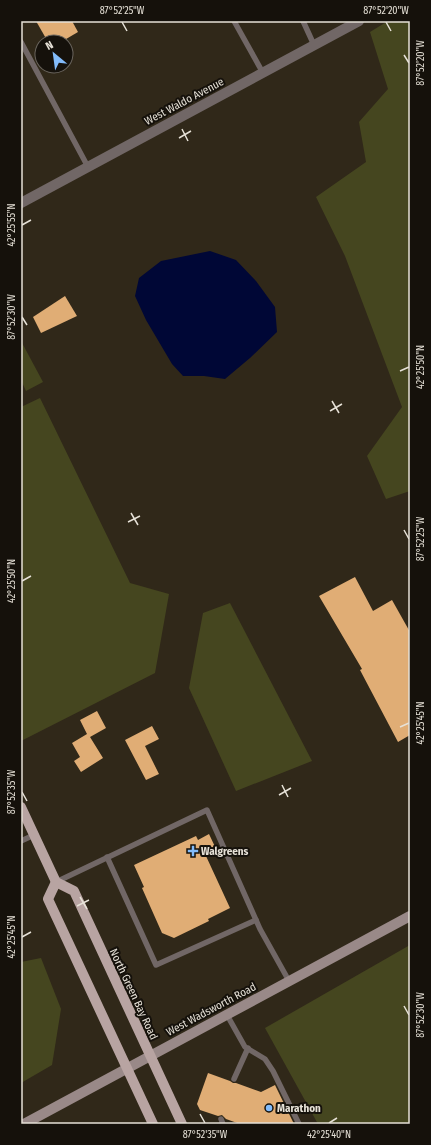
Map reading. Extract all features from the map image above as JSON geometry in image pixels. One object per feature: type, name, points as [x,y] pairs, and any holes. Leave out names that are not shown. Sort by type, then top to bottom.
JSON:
[{"type":"main road","points":[[21,807],[56,882],[48,899],[153,1124]]},
{"type":"main road","name":"North Green Bay Road","points":[[56,882],[74,891],[182,1124]]},
{"type":"main road","name":"West Wadsworth Road","points":[[24,1124],[410,916]]},
{"type":"street","name":"West Waldo Avenue","points":[[21,203],[359,21]]},
{"type":"lane","points":[[234,21],[263,73]]},
{"type":"lane","points":[[303,21],[314,45]]},
{"type":"lane","points":[[21,42],[88,167]]},
{"type":"lane","points":[[56,882],[208,810],[256,920],[289,981]]},
{"type":"lane","points":[[21,841],[34,835]]},
{"type":"lane","points":[[107,857],[156,965],[256,920]]},
{"type":"lane","points":[[226,1015],[246,1047],[265,1059],[273,1071],[299,1124]]},
{"type":"lane","points":[[234,1079],[248,1048]]},
{"type":"lane","points":[[40,1124],[43,1114]]},
{"type":"shaded area","points":[[388,21],[410,21],[410,491],[386,499],[367,456],[402,407],[345,256],[316,197],[366,162],[359,122],[388,89],[370,32]]},
{"type":"shaded area","points":[[210,251],[236,260],[256,281],[275,307],[277,332],[225,379],[204,376],[183,376],[172,364],[146,320],[135,296],[139,278],[161,261]]},
{"type":"shaded area","points":[[21,341],[43,382],[26,391],[21,380]]},
{"type":"shaded area","points":[[40,398],[130,583],[169,594],[155,673],[21,741],[21,407]]},
{"type":"shaded area","points":[[230,603],[312,761],[236,791],[189,688],[203,613]]},
{"type":"shaded area","points":[[410,945],[410,1124],[318,1124],[265,1028]]},
{"type":"shaded area","points":[[41,958],[61,1009],[52,1065],[21,1083],[21,962]]},
{"type":"building","points":[[36,21],[72,21],[78,32],[74,34],[43,34]]},
{"type":"building","points":[[65,296],[77,316],[41,333],[33,317]]},
{"type":"building","points":[[355,577],[373,611],[392,600],[410,632],[410,735],[398,742],[360,670],[362,669],[319,596]]},
{"type":"building","points":[[97,711],[106,728],[90,737],[103,758],[81,772],[74,761],[80,757],[72,743],[87,734],[80,720]]},
{"type":"building","points":[[152,726],[159,739],[145,746],[159,774],[146,780],[125,740]]},
{"type":"building","name":"Walgreens","points":[[209,834],[217,851],[206,856],[230,908],[208,919],[209,921],[174,938],[162,933],[142,888],[144,887],[134,865],[196,836],[198,840]]},
{"type":"building","name":"Marathon","points":[[208,1073],[261,1092],[275,1085],[294,1124],[240,1124],[226,1119],[222,1115],[218,1116],[200,1110],[197,1104]]},
{"type":"place","name":"Walgreens","points":[[193,851]]},
{"type":"place","name":"Marathon","points":[[269,1108]]}]
